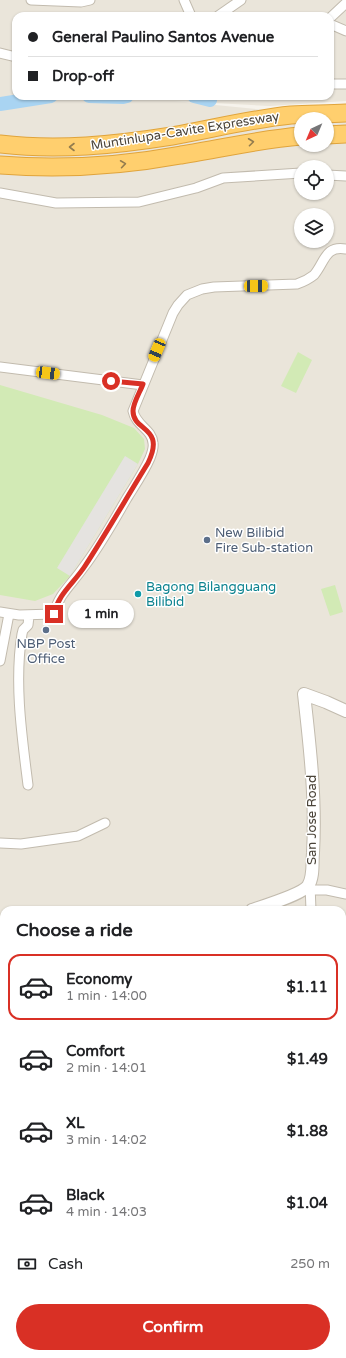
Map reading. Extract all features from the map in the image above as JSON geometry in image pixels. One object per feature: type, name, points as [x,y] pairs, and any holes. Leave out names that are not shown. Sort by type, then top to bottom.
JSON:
[{"type":"highway","name":"Muntinlupa-Cavite Expressway","points":[[0,144],[42,147],[83,147],[129,142],[291,115],[346,113]]},
{"type":"highway","points":[[334,135],[346,134]]},
{"type":"highway","name":"Muntinlupa-Cavite Expressway","points":[[0,165],[33,168],[114,165],[181,156],[240,144],[294,137]]},
{"type":"street","points":[[31,0],[81,2],[90,0]]},
{"type":"street","points":[[184,0],[189,12]]},
{"type":"street","points":[[224,12],[241,0]]},
{"type":"street","points":[[334,14],[346,3]]},
{"type":"street","points":[[334,26],[346,31]]},
{"type":"street","points":[[0,53],[12,56]]},
{"type":"street","points":[[334,84],[346,84]]},
{"type":"street","points":[[0,193],[56,202],[139,202],[196,188],[223,178],[294,173]]},
{"type":"street","points":[[334,175],[346,176]]},
{"type":"street","points":[[0,661],[5,613],[29,616],[54,614],[63,592],[78,576],[88,562],[151,457],[153,442],[150,433],[137,422],[134,417],[133,410],[174,313],[183,299],[188,295],[202,289],[297,284],[313,276],[328,253],[339,247],[346,249]]},
{"type":"street","points":[[0,367],[143,384]]},
{"type":"street","points":[[28,785],[21,733],[19,674],[22,634],[23,630],[28,625],[29,616]]},
{"type":"street","name":"San Jose Road","points":[[263,906],[296,894],[310,886],[314,833],[313,775],[304,694],[346,711]]},
{"type":"street","points":[[0,843],[21,844],[78,836],[106,823]]},
{"type":"street","points":[[312,906],[310,886],[346,894]]},
{"type":"shaded area","points":[[0,0],[346,0],[346,101],[270,106],[175,101],[265,110],[346,104],[346,906],[0,906]]},
{"type":"shaded area","points":[[125,456],[138,464],[70,576],[57,568]]},
{"type":"green space","points":[[298,352],[312,360],[296,393],[281,386]]},
{"type":"green space","points":[[0,385],[102,415],[134,428],[144,439],[145,449],[138,464],[70,576],[53,594],[35,601],[0,595]]},
{"type":"green space","points":[[335,585],[343,612],[330,616],[321,589]]},
{"type":"waterway","points":[[0,104],[26,100]]},
{"type":"place","name":"New Bilibid Fire Sub-station","points":[[207,540]]},
{"type":"place","name":"Bagong Bilangguang Bilibid","points":[[138,594]]},
{"type":"place","name":"NBP Post Office","points":[[46,630]]},
{"type":"route","points":[[54,614],[58,600],[84,568],[148,463],[153,450],[153,442],[150,433],[137,422],[134,417],[134,406],[143,384],[111,381]]}]
